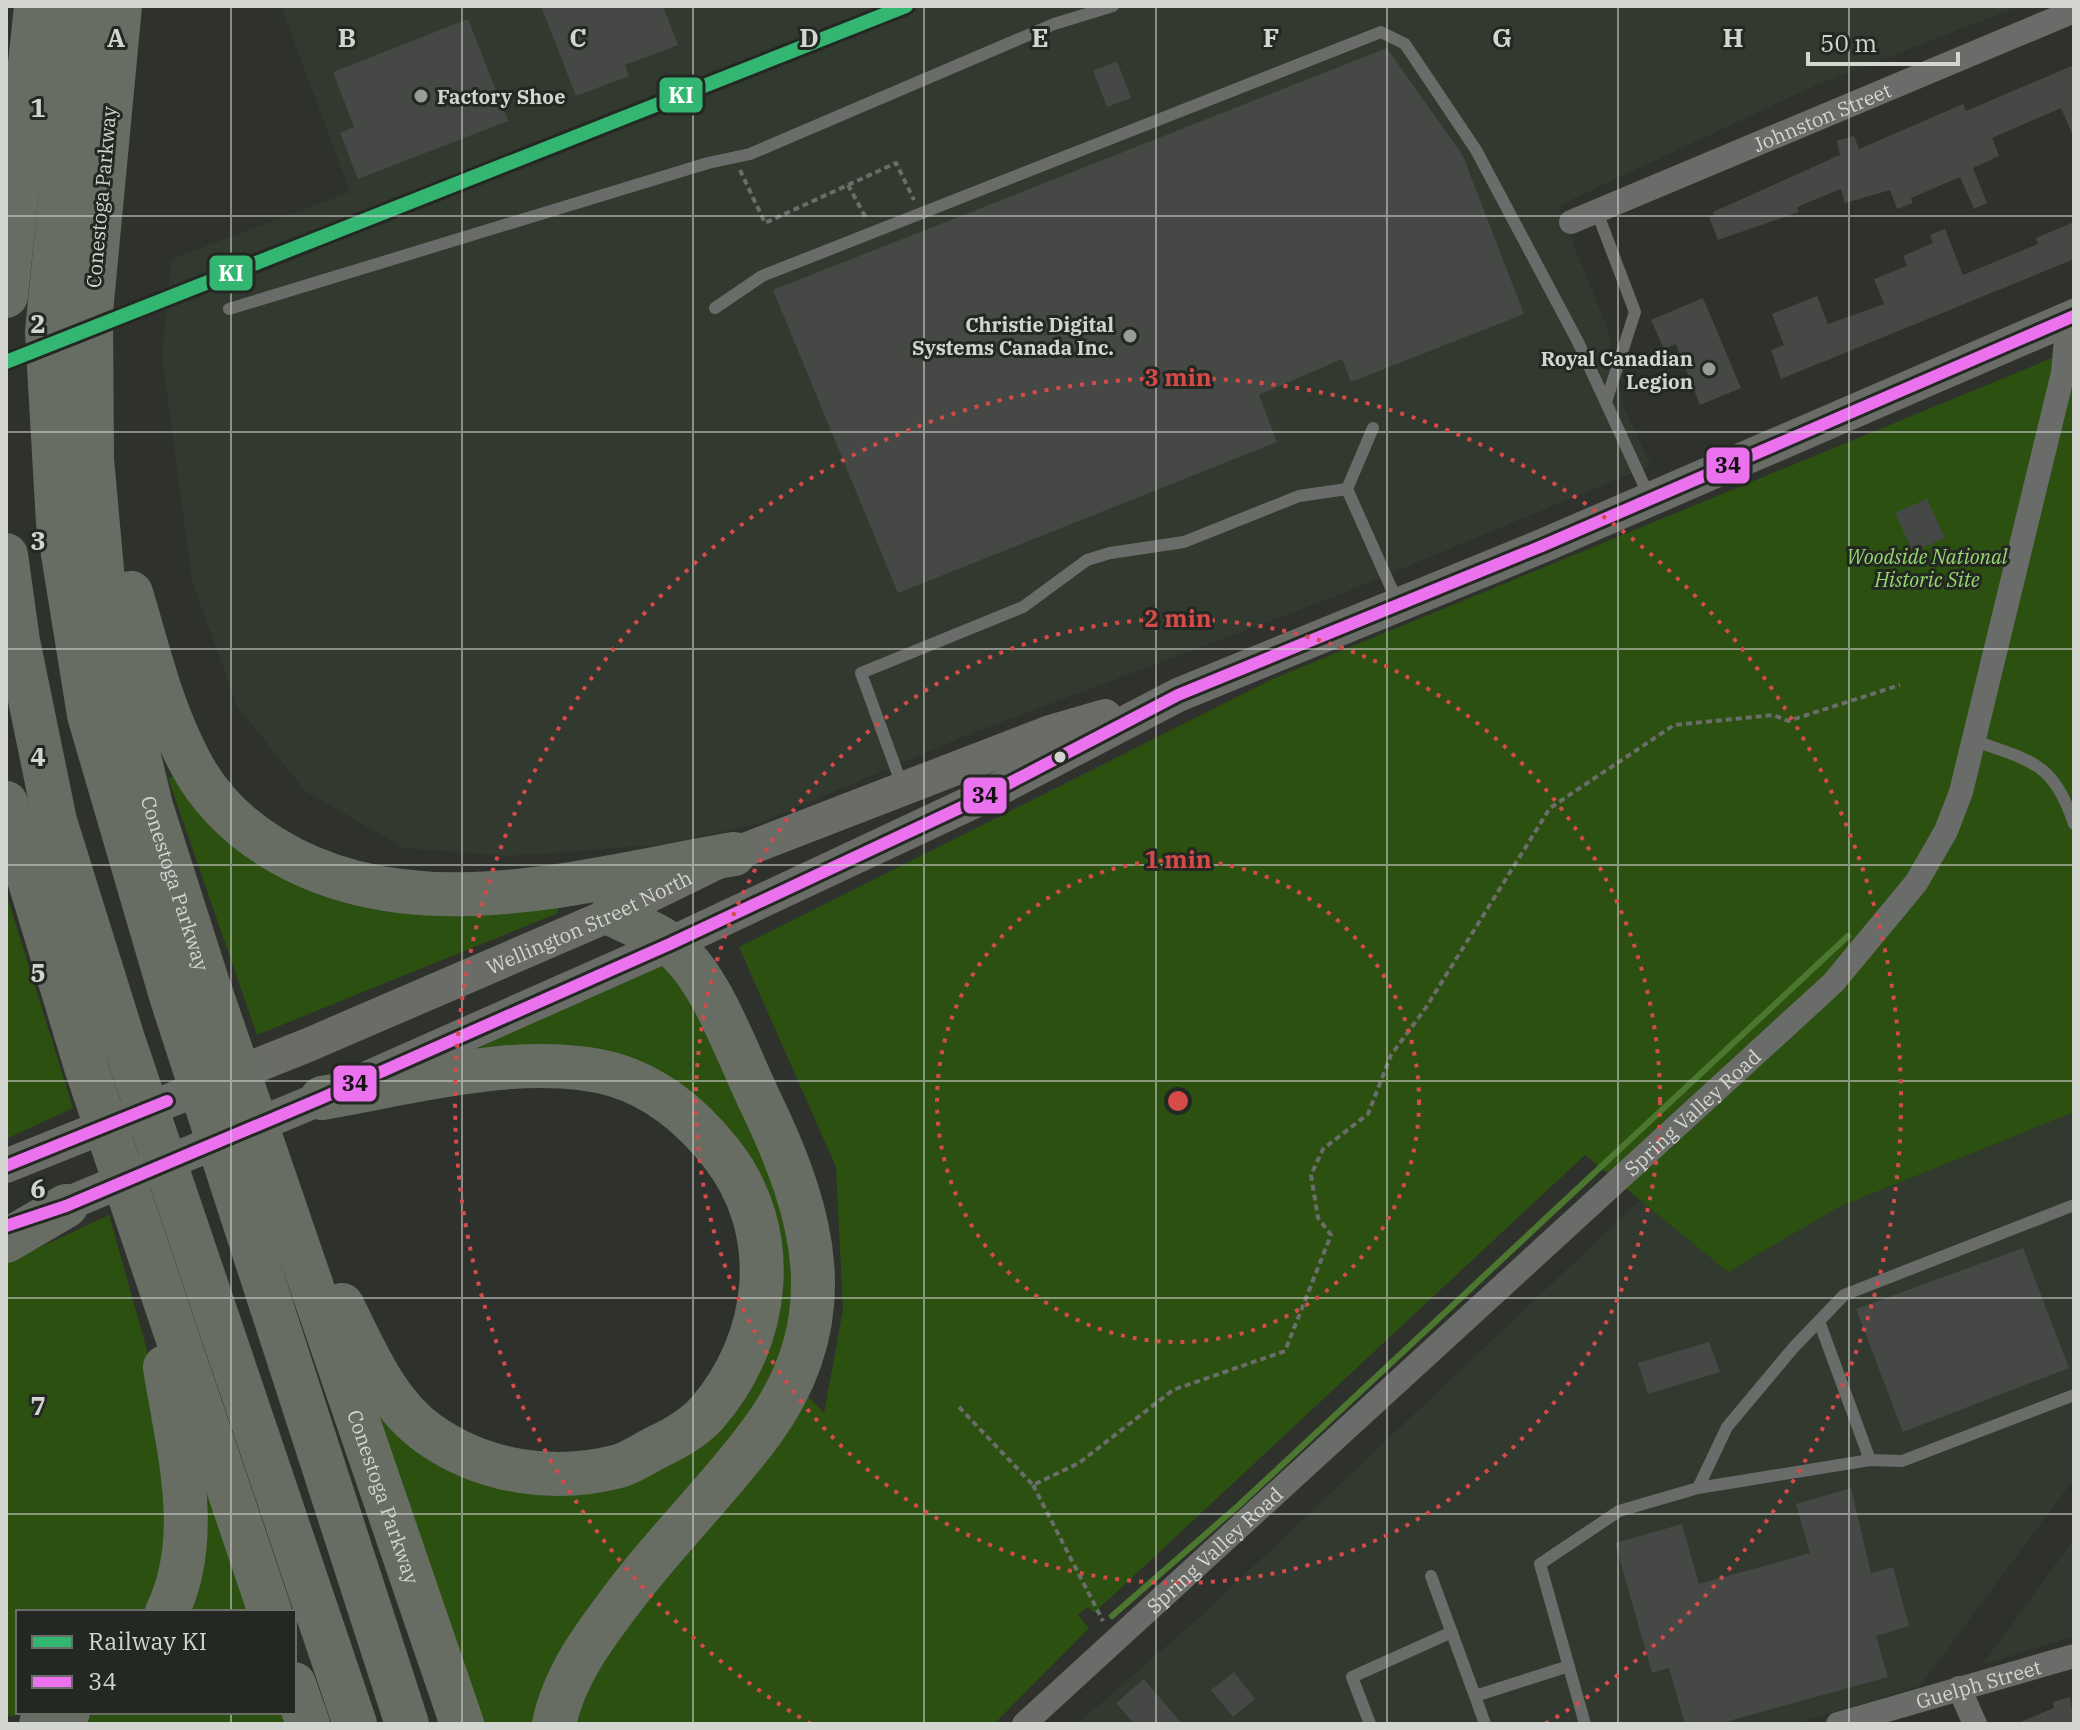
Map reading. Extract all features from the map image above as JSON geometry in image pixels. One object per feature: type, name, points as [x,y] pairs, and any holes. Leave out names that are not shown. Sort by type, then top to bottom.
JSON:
[{"type":"highway","points":[[6,296],[36,6]]},
{"type":"highway","name":"Conestoga Parkway","points":[[79,6],[47,332],[58,523],[84,687],[172,999],[407,1724]]},
{"type":"highway","name":"Conestoga Parkway","points":[[120,6],[91,312],[92,459],[103,581],[124,694],[151,806],[462,1724]]},
{"type":"highway","points":[[92,459],[160,695],[189,761],[217,802],[253,836],[329,877],[402,893],[481,893],[579,883],[734,854]]},
{"type":"highway","points":[[6,555],[18,641],[55,821],[123,1039],[355,1724]]},
{"type":"highway","points":[[6,803],[40,923],[269,1610]]},
{"type":"highway","points":[[554,1724],[585,1650],[638,1578],[764,1429],[798,1368],[815,1292],[809,1230],[790,1163],[696,969],[670,944],[612,914]]},
{"type":"highway","points":[[276,1179],[385,1387],[427,1433],[478,1462],[548,1476],[621,1465],[672,1440],[707,1414],[746,1353],[758,1317],[764,1278],[750,1201],[729,1163],[700,1127],[651,1090],[615,1075],[576,1068],[520,1068],[322,1098]]},
{"type":"highway","points":[[6,1241],[66,1206]]},
{"type":"highway","points":[[145,1242],[181,1461],[187,1528],[176,1594],[168,1610]]},
{"type":"highway","points":[[296,1690],[308,1724]]},
{"type":"highway","points":[[41,1724],[64,1714]]},
{"type":"street","name":"Johnston Street","points":[[1571,222],[2074,11]]},
{"type":"street","name":"Wellington Street North","points":[[6,1226],[66,1206],[322,1098],[670,944],[979,799],[1178,695],[1650,499],[2068,319]]},
{"type":"street","name":"Spring Valley Road","points":[[1024,1724],[1833,983],[1916,883],[1946,831],[1975,741],[2063,373],[2068,319]]},
{"type":"street","name":"Wellington Street North","points":[[6,1166],[308,1045],[612,914],[734,854],[1050,732],[1178,695]]},
{"type":"street","name":"Guelph Street","points":[[1838,1724],[2074,1656]]},
{"type":"street","points":[[1959,1688],[1975,1724]]},
{"type":"lane","points":[[229,309],[750,154],[1054,24],[1113,6]]},
{"type":"lane","points":[[715,308],[762,276],[1381,32],[1405,44],[1476,150],[1574,333],[1650,499]]},
{"type":"lane","points":[[1597,212],[1635,312],[1606,402]]},
{"type":"lane","points":[[1373,428],[1347,489],[1399,605]]},
{"type":"lane","points":[[903,788],[861,673],[1023,607],[1087,560],[1110,553],[1184,542],[1299,496],[1347,489]]},
{"type":"lane","points":[[1975,741],[2020,757],[2049,773],[2064,793],[2074,824]]},
{"type":"lane","points":[[1698,1488],[1727,1427],[1844,1295],[2074,1205]]},
{"type":"lane","points":[[1819,1321],[1870,1460]]},
{"type":"lane","points":[[1585,1724],[1540,1564],[1619,1511],[1698,1488],[1870,1460],[1902,1461],[2074,1395]]},
{"type":"lane","points":[[1431,1576],[1485,1724]]},
{"type":"lane","points":[[1370,1724],[1352,1677],[1452,1632]]},
{"type":"lane","points":[[1475,1696],[1569,1666]]},
{"type":"path","points":[[734,157],[765,223],[896,163],[921,214]]},
{"type":"path","points":[[848,185],[874,232]]},
{"type":"path","points":[[1033,1485],[1079,1463],[1173,1390],[1285,1351],[1331,1235],[1318,1218],[1311,1175],[1323,1149],[1368,1114],[1391,1055],[1425,1009],[1550,808],[1674,725],[1773,715],[1788,721],[1900,685]]},
{"type":"path","points":[[959,1407],[1033,1485],[1105,1626],[1091,1663]]},
{"type":"shaded area","points":[[281,6],[2020,6],[1814,86],[1558,206],[1607,327],[1623,406],[1651,465],[1344,593],[973,733],[754,825],[658,845],[507,856],[404,848],[305,791],[237,706],[192,581],[162,357],[171,259],[350,192]]},
{"type":"shaded area","points":[[2074,1112],[2074,1479],[1920,1686],[1795,1724],[1077,1724],[1203,1614],[1640,1200],[1728,1272],[1839,1207]]},
{"type":"shaded area","points":[[2074,1539],[2074,1636],[1982,1665]]},
{"type":"green space","name":"Woodside National Historic Site","points":[[2074,349],[2074,1112],[1839,1207],[1728,1272],[1585,1155],[1094,1613],[1088,1607],[1078,1615],[1089,1628],[994,1724],[571,1724],[594,1665],[803,1391],[824,1413],[843,1310],[836,1167],[739,947],[1275,678]]},
{"type":"green space","points":[[184,772],[249,846],[559,897],[558,913],[257,1035],[168,778]]},
{"type":"green space","points":[[6,893],[73,1108],[6,1139]]},
{"type":"green space","points":[[661,963],[681,976],[795,1207],[793,1346],[546,1724],[481,1724],[376,1415],[387,1411],[422,1443],[625,1479],[769,1320],[692,1101],[469,1052]]},
{"type":"green space","points":[[109,1215],[145,1343],[169,1452],[174,1507],[154,1610],[16,1610],[16,1714],[22,1714],[6,1717],[6,1263]]},
{"type":"green space","points":[[214,1478],[259,1610],[181,1610],[196,1483]]},
{"type":"green space","points":[[94,1714],[295,1714],[299,1724],[76,1724]]},
{"type":"building","points":[[541,6],[663,6],[678,45],[625,65],[629,76],[576,96]]},
{"type":"building","name":"Factory Shoe","points":[[468,19],[508,121],[358,179],[340,133],[354,127],[333,72]]},
{"type":"building","name":"Christie Digital Systems Canada Inc.","points":[[1387,48],[1463,156],[1524,314],[1351,382],[1342,359],[1259,395],[1277,442],[898,593],[773,290]]},
{"type":"building","points":[[1117,61],[1131,98],[1107,107],[1093,71]]},
{"type":"building","points":[[2074,65],[2074,138],[2061,108],[1992,138],[1999,156],[1973,168],[1987,203],[1974,209],[1960,177],[1911,198],[1913,203],[1897,209],[1890,190],[1845,203],[1841,189],[1804,204],[1797,208],[1799,212],[1718,240],[1709,217],[1714,215],[1713,212],[1840,155],[1837,141],[1854,136],[1859,149],[1963,104],[1966,111]]},
{"type":"building","points":[[2074,222],[2074,259],[1781,379],[1771,350],[1784,345],[1772,314],[1817,296],[1828,324],[1884,304],[1874,279],[1907,266],[1903,256],[1933,243],[1930,235],[1945,229],[1963,275],[2038,244],[2036,238]]},
{"type":"building","name":"Royal Canadian Legion","points":[[1703,298],[1741,388],[1700,405],[1676,344],[1664,349],[1651,320]]},
{"type":"building","points":[[1927,499],[1945,538],[1913,552],[1895,513]]},
{"type":"building","points":[[2023,1248],[2069,1368],[1903,1432],[1856,1309]]},
{"type":"building","points":[[1709,1342],[1720,1372],[1648,1394],[1638,1363]]},
{"type":"building","points":[[1851,1488],[1871,1573],[1893,1567],[1909,1626],[1876,1636],[1888,1677],[1718,1724],[1685,1724],[1669,1668],[1652,1673],[1615,1543],[1682,1524],[1699,1584],[1810,1553],[1796,1504]]},
{"type":"building","points":[[1234,1672],[1255,1699],[1233,1717],[1211,1690]]},
{"type":"building","points":[[1144,1679],[1182,1724],[1134,1724],[1116,1703]]},
{"type":"building","points":[[2070,1697],[2074,1724],[2016,1724],[2054,1708],[2053,1702]]},
{"type":"waterway","points":[[1112,1616],[1239,1505],[1848,936]]},
{"type":"rail line","name":"KI","points":[[6,362],[906,6]]},
{"type":"transit line","name":"34","points":[[6,1226],[66,1206],[322,1098],[670,944],[979,799],[1178,695],[1542,546],[2074,316]]},
{"type":"transit line","name":"34","points":[[6,1166],[167,1101]]},
{"type":"place","name":"Factory Shoe","points":[[421,96]]},
{"type":"place","name":"Christie Digital Systems Canada Inc.","points":[[1130,336]]},
{"type":"place","name":"Royal Canadian Legion","points":[[1709,369]]}]
